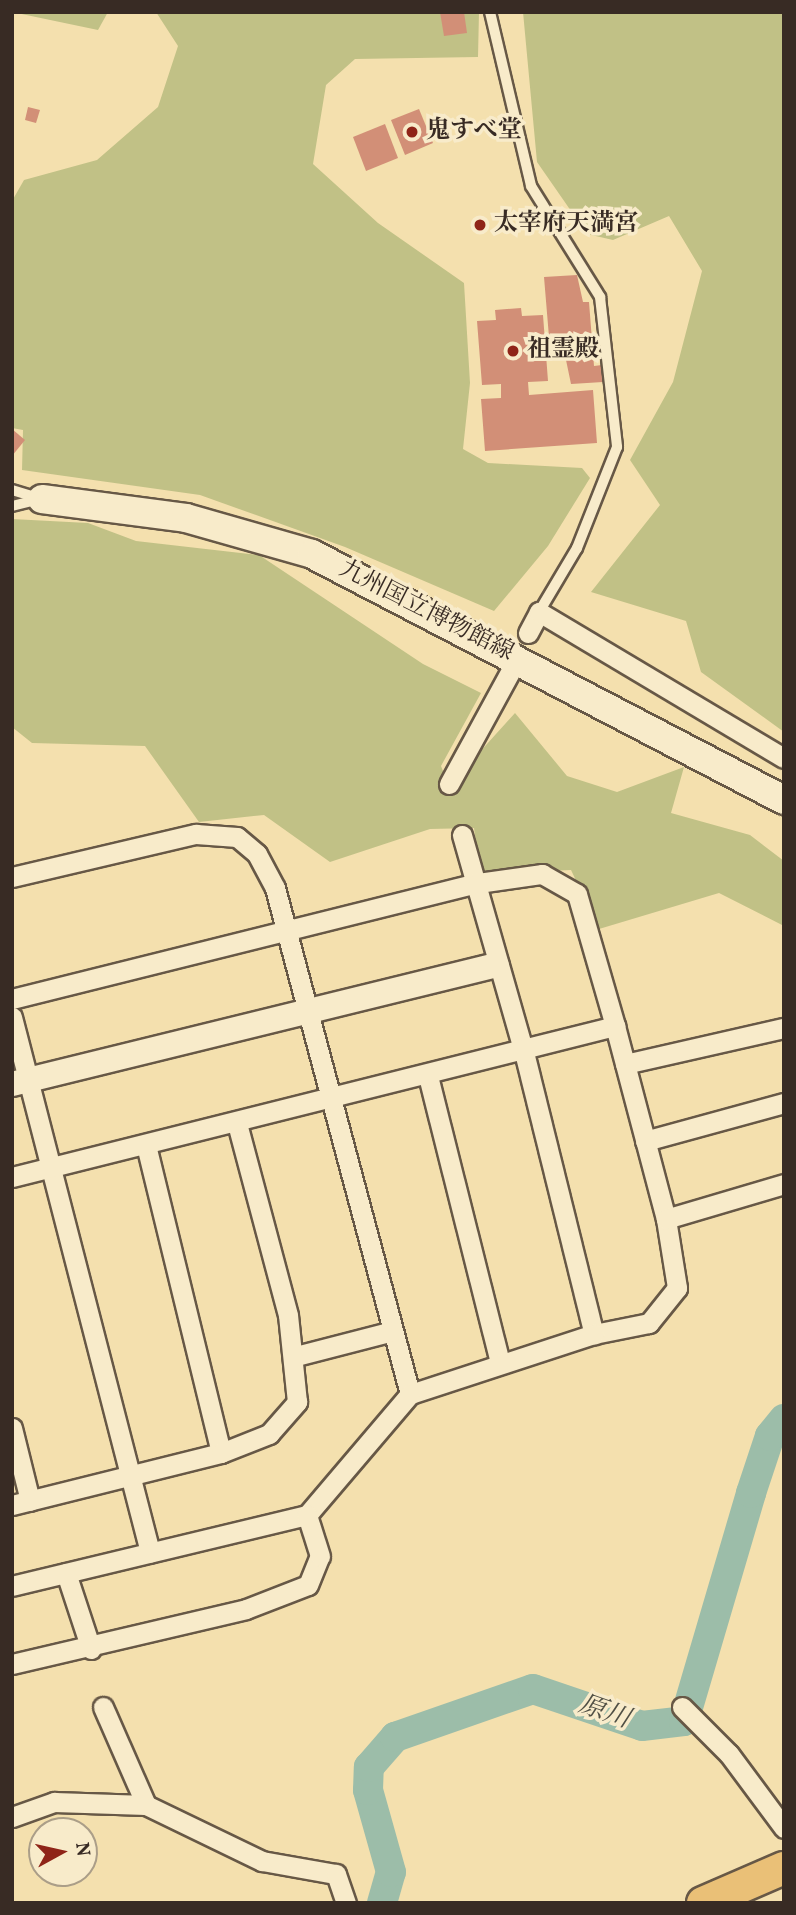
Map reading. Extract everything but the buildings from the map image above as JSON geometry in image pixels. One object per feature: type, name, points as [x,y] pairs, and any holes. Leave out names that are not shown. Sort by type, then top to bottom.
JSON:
[{"type":"main road","name":"九州国立博物館線","points":[[42,499],[199,521],[312,554],[784,800]]},
{"type":"main road","points":[[703,1903],[784,1868]]},
{"type":"street","points":[[528,633],[539,612],[784,758]]},
{"type":"street","points":[[449,784],[510,672]]},
{"type":"street","points":[[12,877],[196,834],[237,837],[257,854],[275,888],[410,1394]]},
{"type":"street","points":[[462,835],[478,883],[497,965],[524,1052],[594,1334]]},
{"type":"street","points":[[12,999],[478,883],[542,874],[577,894],[666,1219],[677,1288],[649,1323],[594,1334],[410,1394],[307,1515],[12,1586]]},
{"type":"street","points":[[20,1082],[497,965]]},
{"type":"street","points":[[12,1017],[20,1082],[49,1169],[126,1476],[150,1552]]},
{"type":"street","points":[[12,1177],[524,1052],[615,1026]]},
{"type":"street","points":[[625,1064],[784,1028]]},
{"type":"street","points":[[428,1076],[500,1363]]},
{"type":"street","points":[[645,1141],[784,1103]]},
{"type":"street","points":[[12,1428],[21,1503],[221,1453],[269,1434],[297,1402],[296,1356],[237,1122]]},
{"type":"street","points":[[146,1145],[221,1453]]},
{"type":"street","points":[[666,1219],[784,1185]]},
{"type":"street","points":[[296,1356],[393,1331]]},
{"type":"street","points":[[12,1664],[91,1649],[246,1609],[308,1585],[320,1556],[307,1515]]},
{"type":"street","points":[[66,1573],[91,1649]]},
{"type":"street","points":[[103,1707],[146,1805]]},
{"type":"street","points":[[681,1707],[729,1754],[784,1828]]},
{"type":"street","points":[[12,1817],[54,1802],[146,1805],[262,1861],[336,1874],[346,1903]]},
{"type":"lane","points":[[490,12],[531,186],[600,297],[617,447],[577,548],[539,612]]},
{"type":"lane","points":[[12,490],[42,499]]},
{"type":"lane","points":[[12,506],[42,499]]},
{"type":"green space","points":[[12,12],[108,12],[98,30]]},
{"type":"green space","points":[[156,12],[479,12],[478,57],[355,59],[326,85],[313,164],[378,223],[464,283],[470,383],[463,449],[488,463],[582,468],[590,478],[548,546],[494,611],[345,547],[200,495],[22,470],[23,430],[12,428],[12,201],[24,180],[97,160],[158,107],[178,46]]},
{"type":"green space","points":[[523,12],[784,12],[784,732],[701,672],[686,621],[591,592],[660,505],[630,460],[673,382],[702,271],[669,216],[613,240],[587,234],[537,162]]},
{"type":"green space","points":[[12,519],[88,523],[136,541],[259,555],[423,664],[481,693],[441,766],[449,786],[515,713],[567,776],[617,792],[684,767],[671,813],[750,835],[784,861],[784,926],[719,893],[599,929],[571,870],[480,874],[474,828],[430,829],[330,862],[264,815],[199,822],[145,746],[32,743],[12,727]]},
{"type":"waterway","name":"原川","points":[[382,1903],[391,1872],[368,1790],[369,1767],[395,1737],[533,1689],[642,1726],[684,1721],[751,1493],[770,1436],[784,1419]]},
{"type":"place","name":"鬼すべ堂","points":[[412,132]]},
{"type":"place","name":"太宰府天満宮","points":[[480,225]]},
{"type":"place","name":"祖霊殿","points":[[513,351]]}]
